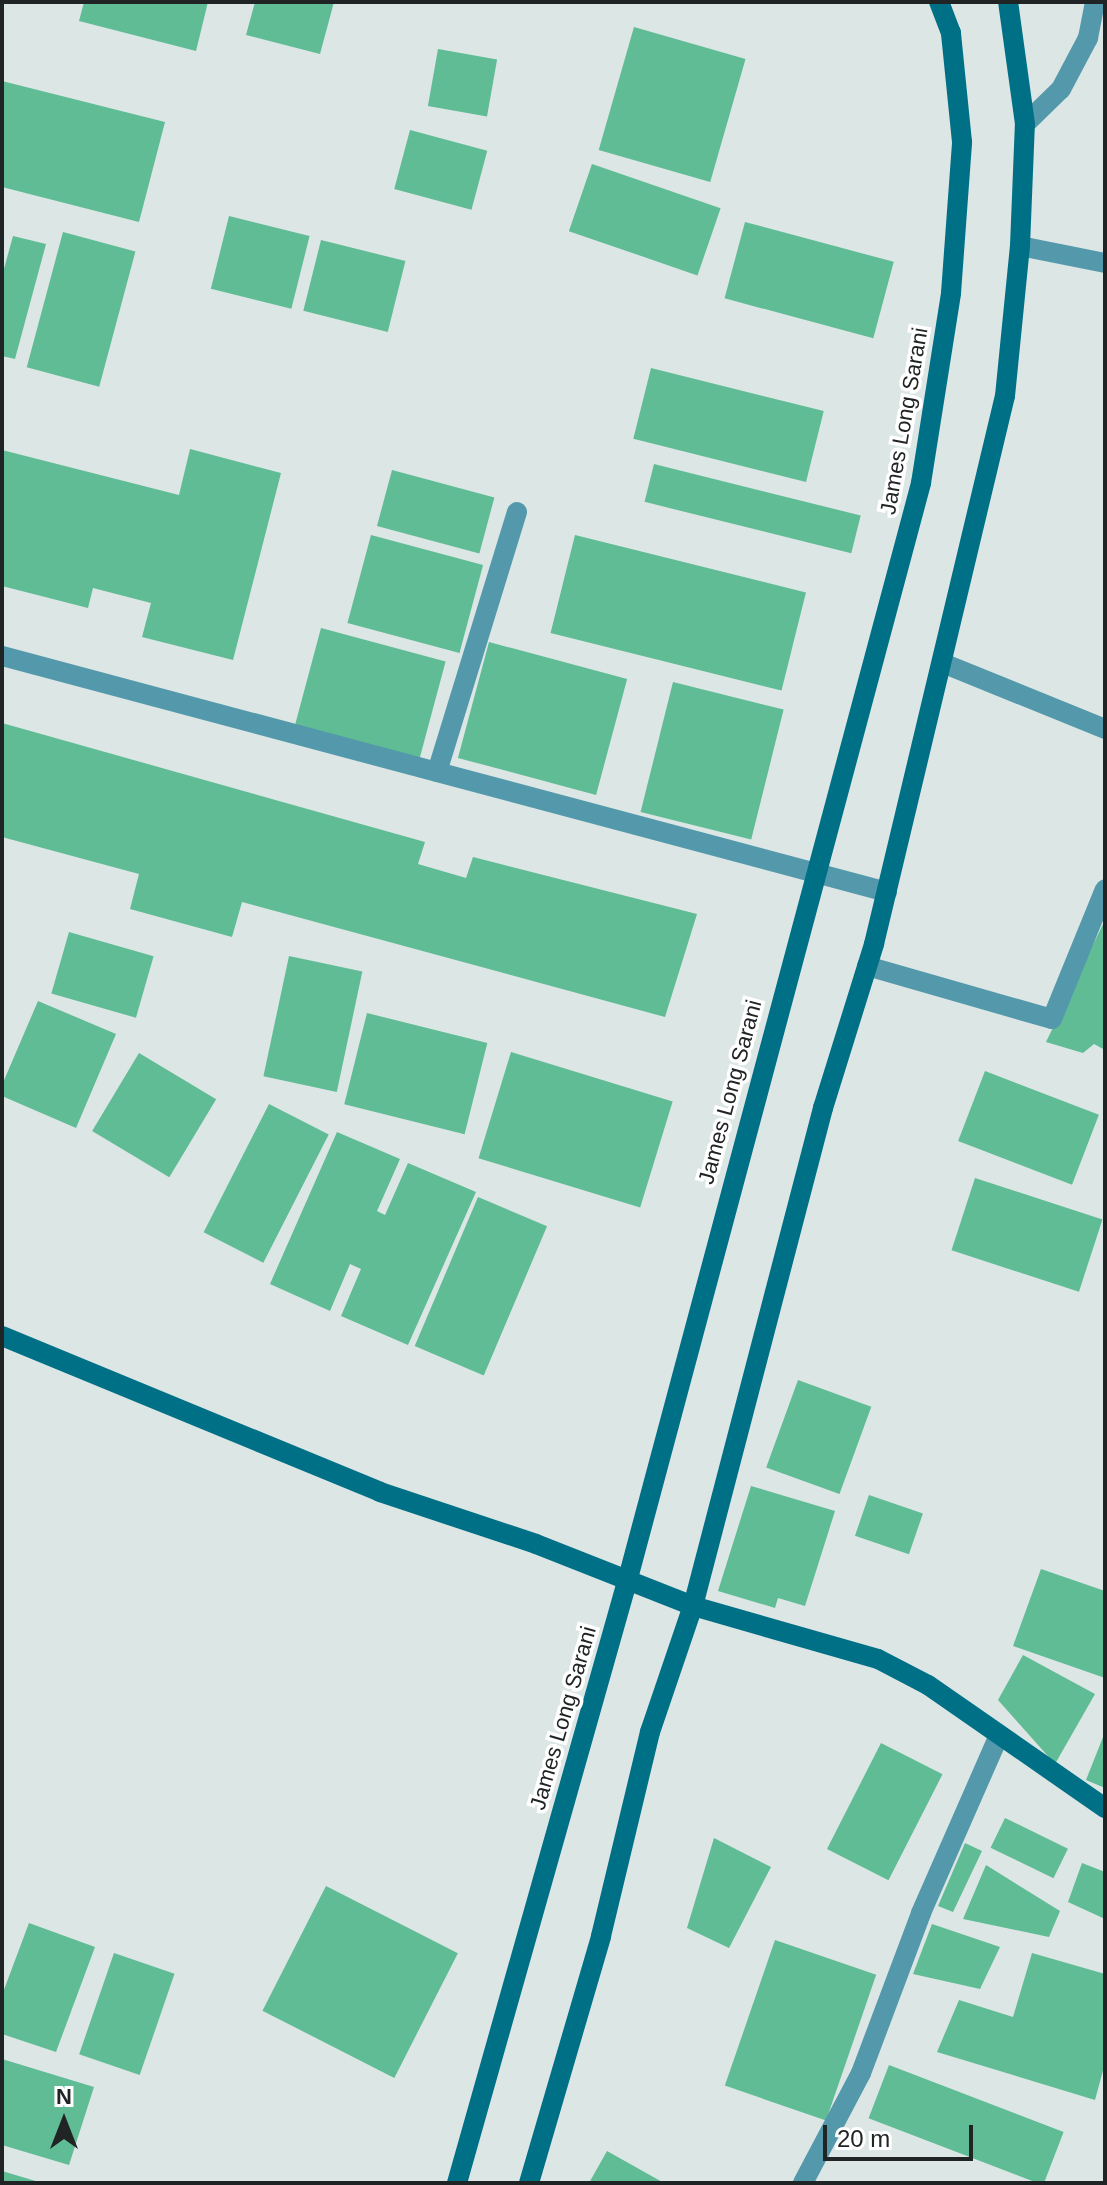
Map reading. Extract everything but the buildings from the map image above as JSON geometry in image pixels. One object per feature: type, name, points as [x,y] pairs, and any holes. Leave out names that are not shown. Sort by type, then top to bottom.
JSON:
[{"type":"main road","name":"James Long Sarani","points":[[457,2183],[627,1582],[813,872],[921,483],[951,293],[962,142],[951,33],[939,2]]},
{"type":"main road","points":[[529,2183],[601,1936],[650,1732],[693,1606],[768,1308],[887,892],[945,664],[1005,396],[1020,246],[1025,124],[1008,2]]},
{"type":"main road","points":[[2,1336],[380,1492],[536,1544],[693,1606],[878,1659],[928,1685],[998,1738],[1105,1808]]},
{"type":"street","points":[[1025,124],[1061,89],[1088,38],[1095,2]]},
{"type":"street","points":[[1020,246],[1105,263]]},
{"type":"street","points":[[437,772],[517,512]]},
{"type":"street","points":[[2,656],[887,892]]},
{"type":"street","points":[[945,664],[1105,729]]},
{"type":"street","points":[[867,966],[1052,1019],[1105,889]]},
{"type":"street","points":[[803,2183],[861,2073],[921,1913],[998,1738]]}]
